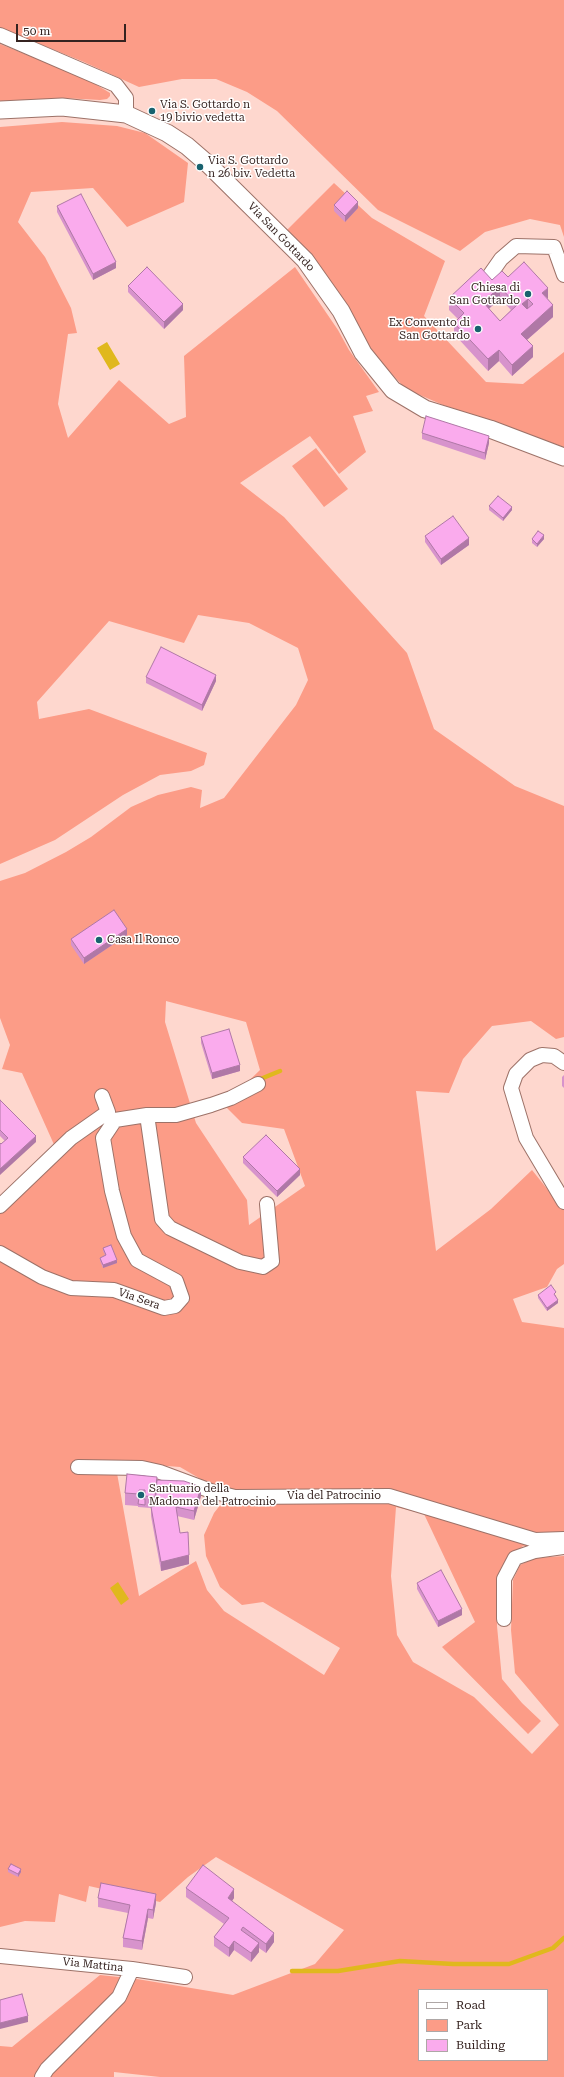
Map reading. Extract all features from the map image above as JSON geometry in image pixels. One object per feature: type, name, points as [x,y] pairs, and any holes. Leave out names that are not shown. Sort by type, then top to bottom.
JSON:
[{"type":"street","points":[[0,35],[116,85],[126,98],[126,114]]},
{"type":"street","name":"Via San Gottardo","points":[[0,110],[62,107],[126,114],[149,123],[187,146],[276,229],[305,260],[324,284],[341,311],[363,354],[393,390],[425,410],[490,429],[564,457]]},
{"type":"street","points":[[487,279],[501,259],[516,246],[554,247],[564,275]]},
{"type":"street","points":[[564,1063],[554,1056],[542,1055],[530,1060],[516,1074],[511,1088],[526,1138],[564,1202]]},
{"type":"street","name":"Via Sera","points":[[0,1253],[42,1277],[71,1288],[114,1290],[164,1308],[175,1306],[182,1298],[176,1281],[137,1260],[124,1236],[112,1191],[103,1138],[115,1120],[147,1115],[176,1115],[231,1098],[258,1084]]},
{"type":"street","points":[[0,1206],[71,1138],[108,1112],[102,1096]]},
{"type":"street","points":[[147,1115],[162,1220],[170,1228],[240,1262],[263,1267],[272,1261],[267,1204]]},
{"type":"street","name":"Via del Patrocinio","points":[[78,1467],[142,1468],[235,1497],[389,1496],[535,1540],[564,1538]]},
{"type":"street","points":[[158,1482],[176,1478]]},
{"type":"street","points":[[504,1619],[504,1579],[515,1558],[535,1551],[564,1547]]},
{"type":"street","name":"Via Mattina","points":[[0,1956],[132,1969],[185,1977]]},
{"type":"street","points":[[42,2077],[48,2069],[119,1997],[132,1969]]},
{"type":"green space","points":[[0,0],[564,0],[564,237],[560,225],[530,219],[485,232],[460,251],[378,210],[277,111],[247,92],[216,79],[182,79],[139,87],[84,62],[0,28]]},
{"type":"green space","points":[[0,44],[87,79],[110,93],[110,96],[107,99],[100,100],[63,98],[0,103]]},
{"type":"green space","points":[[62,122],[117,126],[145,133],[188,163],[184,202],[127,227],[93,188],[31,192],[18,222],[45,257],[71,308],[77,333],[68,334],[58,404],[68,438],[119,380],[169,424],[186,417],[184,356],[295,267],[338,330],[349,350],[379,392],[366,396],[373,411],[353,416],[366,452],[339,474],[310,436],[240,483],[284,517],[407,653],[434,729],[515,786],[564,806],[564,1037],[556,1039],[531,1021],[492,1026],[463,1059],[449,1093],[416,1091],[436,1251],[491,1209],[532,1170],[564,1210],[564,1264],[557,1269],[547,1287],[513,1299],[522,1322],[564,1328],[564,1544],[523,1546],[510,1558],[500,1578],[497,1626],[502,1679],[522,1703],[541,1721],[528,1734],[442,1647],[475,1622],[424,1514],[396,1507],[391,1576],[397,1635],[413,1662],[474,1697],[532,1754],[559,1725],[515,1673],[511,1630],[513,1580],[520,1565],[534,1558],[564,1556],[564,2077],[160,2077],[114,2072],[114,2077],[0,2077],[0,2046],[12,2047],[100,1975],[137,1979],[233,1995],[315,1964],[344,1930],[216,1857],[188,1877],[160,1902],[89,1886],[86,1902],[59,1894],[55,1922],[25,1921],[0,1927],[0,1207],[56,1149],[22,1073],[2,1069],[10,1045],[0,1018],[0,881],[25,873],[66,852],[91,837],[131,807],[158,795],[191,787],[202,790],[200,808],[224,798],[296,705],[308,680],[298,648],[249,623],[198,615],[184,643],[109,621],[37,702],[39,719],[89,709],[207,753],[204,765],[191,771],[160,775],[123,795],[55,840],[0,864],[0,127]],"holes":[[[166,1001],[246,1022],[260,1070],[224,1105],[242,1123],[284,1129],[305,1186],[249,1225],[247,1200],[196,1123],[165,1022]],[[115,1462],[180,1467],[228,1495],[214,1513],[204,1535],[206,1556],[220,1587],[242,1605],[263,1602],[340,1648],[324,1675],[224,1611],[207,1590],[196,1561],[139,1596]]]},
{"type":"green space","points":[[334,183],[372,218],[445,261],[424,316],[486,382],[523,384],[564,352],[564,447],[443,405],[406,389],[368,349],[310,255],[287,230]]},
{"type":"green space","points":[[316,448],[348,489],[324,507],[292,466]]},
{"type":"shaded area","points":[[107,342],[120,364],[110,370],[97,348]]},
{"type":"shaded area","points":[[118,1582],[129,1599],[121,1605],[110,1588]]},
{"type":"building","points":[[347,191],[358,202],[345,216],[334,205]]},
{"type":"building","points":[[81,194],[116,262],[93,274],[57,206]]},
{"type":"building","points":[[524,262],[548,288],[542,293],[553,305],[521,334],[533,346],[512,365],[499,350],[488,359],[454,323],[464,313],[449,298],[481,268],[492,280],[502,271],[508,277]],"holes":[[[500,287],[517,305],[500,321],[483,302]],[[528,299],[533,304],[527,309],[522,304]]]},
{"type":"building","points":[[147,267],[183,304],[164,322],[128,286]]},
{"type":"building","points":[[426,416],[489,436],[485,453],[422,433]]},
{"type":"building","points":[[498,496],[512,507],[503,518],[489,506]]},
{"type":"building","points":[[453,516],[469,538],[441,559],[425,536]]},
{"type":"building","points":[[538,531],[544,535],[537,544],[532,539]]},
{"type":"building","points":[[161,647],[216,675],[202,705],[146,677]]},
{"type":"building","name":"Casa Il Ronco","points":[[114,910],[127,929],[84,958],[71,939]]},
{"type":"building","points":[[229,1029],[240,1065],[212,1073],[201,1037]]},
{"type":"building","points":[[0,1100],[36,1136],[0,1169],[0,1143],[1,1144],[8,1138],[0,1130]]},
{"type":"building","points":[[266,1135],[300,1169],[277,1191],[243,1157]]},
{"type":"building","points":[[111,1245],[117,1260],[103,1265],[100,1258],[106,1255],[103,1248]]},
{"type":"building","points":[[551,1285],[556,1292],[554,1294],[558,1300],[547,1308],[538,1295]]},
{"type":"building","points":[[127,1474],[157,1477],[155,1497],[145,1496],[145,1490],[139,1490],[139,1494],[125,1493]]},
{"type":"building","points":[[157,1480],[184,1481],[201,1487],[194,1511],[176,1507],[180,1533],[188,1532],[189,1555],[161,1562],[151,1507],[155,1506]]},
{"type":"building","points":[[139,1498],[145,1499],[145,1505],[138,1504]]},
{"type":"building","points":[[441,1570],[462,1609],[438,1621],[417,1583]]},
{"type":"building","points":[[11,1864],[21,1869],[18,1874],[8,1869]]},
{"type":"building","points":[[203,1865],[234,1889],[228,1898],[274,1933],[266,1944],[243,1927],[241,1930],[259,1943],[251,1953],[234,1941],[229,1948],[214,1937],[229,1918],[186,1888]]},
{"type":"building","points":[[101,1883],[156,1894],[153,1910],[148,1909],[142,1941],[123,1938],[130,1905],[98,1898]]},
{"type":"building","points":[[22,1994],[28,2016],[0,2023],[0,2000]]},
{"type":"waterway","points":[[258,1080],[280,1071]]},
{"type":"waterway","points":[[292,1971],[338,1971],[400,1961],[453,1964],[509,1964],[553,1948],[564,1938]]},
{"type":"place","name":"Via S. Gottardo n 19 bivio vedetta","points":[[152,111]]},
{"type":"place","name":"Via S. Gottardo n 26 biv. Vedetta","points":[[200,167]]},
{"type":"place","name":"Chiesa di San Gottardo","points":[[528,294]]},
{"type":"place","name":"Ex Convento di San Gottardo","points":[[478,329]]},
{"type":"place","name":"Casa Il Ronco","points":[[99,940]]},
{"type":"place","name":"Santuario della Madonna del Patrocinio","points":[[141,1495]]}]
